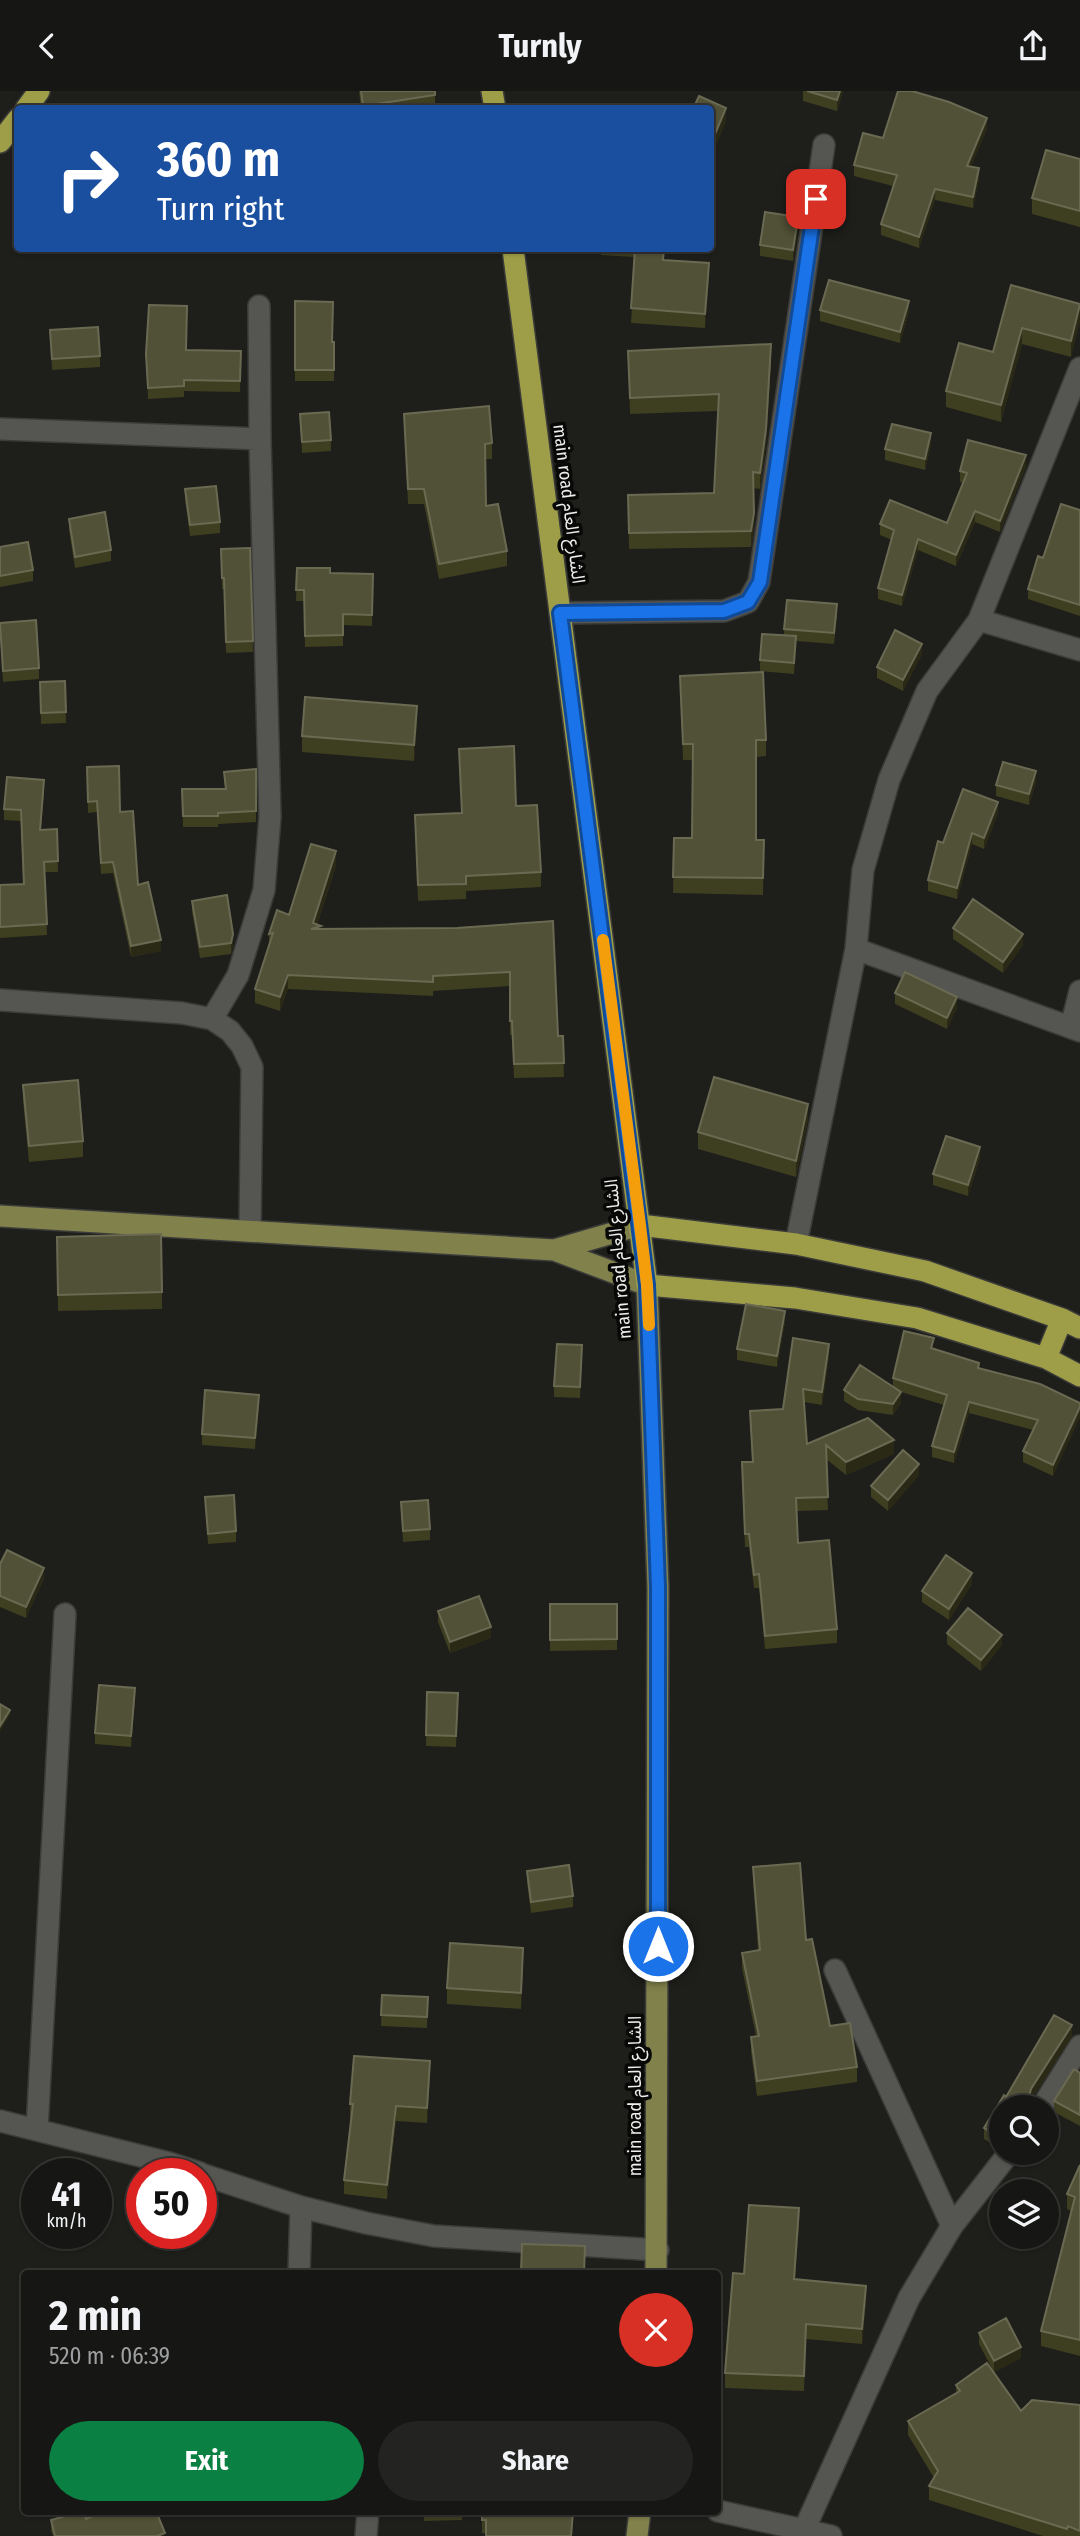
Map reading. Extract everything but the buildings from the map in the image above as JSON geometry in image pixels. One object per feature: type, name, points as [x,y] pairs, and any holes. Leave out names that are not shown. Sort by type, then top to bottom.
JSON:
[{"type":"highway","points":[[0,142],[14,124]]},
{"type":"highway","name":"main road الشارع العام","points":[[513,252],[647,1285]]},
{"type":"highway","points":[[640,1225],[796,1244],[925,1271],[1071,1324],[1046,1358]]},
{"type":"highway","points":[[647,1285],[795,1297],[917,1318],[1046,1358],[1080,1376]]},
{"type":"main road","points":[[0,1216],[554,1250],[647,1285]]},
{"type":"main road","points":[[554,1250],[640,1225]]},
{"type":"main road","name":"main road الشارع العام","points":[[647,1285],[658,1587],[656,2270]]},
{"type":"main road","points":[[638,2536],[640,2515]]},
{"type":"street","points":[[560,613],[724,611],[748,602],[760,582],[824,145]]},
{"type":"street","points":[[212,1019],[238,975],[264,890],[270,817],[259,306]]},
{"type":"street","points":[[796,1244],[856,949],[863,870],[889,780],[927,691],[979,620],[1080,368]]},
{"type":"street","points":[[0,429],[260,439]]},
{"type":"street","points":[[979,620],[1080,650]]},
{"type":"street","points":[[856,949],[1075,1029],[1080,991]]},
{"type":"street","points":[[0,1000],[182,1013],[212,1019],[230,1031],[252,1067],[250,1231]]},
{"type":"street","points":[[37,2129],[65,1614]]},
{"type":"street","points":[[835,1970],[952,2226]]},
{"type":"street","points":[[1049,2095],[1080,2046]]},
{"type":"street","points":[[0,2121],[142,2158]]},
{"type":"street","points":[[804,2530],[909,2298],[952,2226],[1000,2165]]},
{"type":"street","points":[[217,2180],[301,2207],[366,2223],[434,2235],[658,2250]]},
{"type":"street","points":[[299,2270],[301,2207]]},
{"type":"street","points":[[721,2512],[831,2536]]},
{"type":"street","points":[[366,2536],[368,2515]]},
{"type":"slow traffic","points":[[603,940],[640,1225],[649,1325]]},
{"type":"route","points":[[658,1946],[658,1587],[647,1285],[560,613],[724,611],[748,602],[760,582],[816,199]]}]
